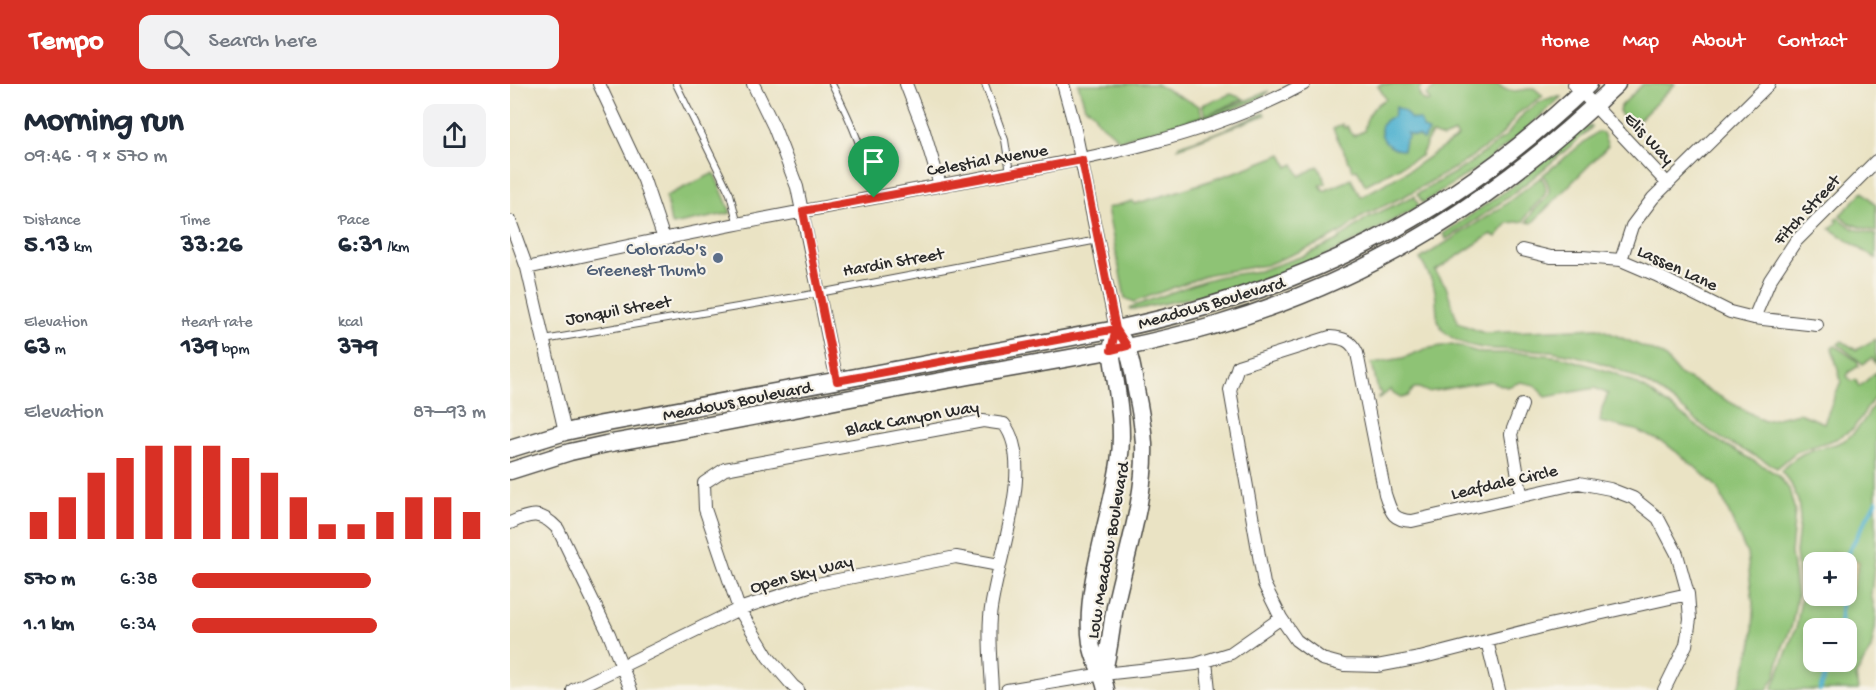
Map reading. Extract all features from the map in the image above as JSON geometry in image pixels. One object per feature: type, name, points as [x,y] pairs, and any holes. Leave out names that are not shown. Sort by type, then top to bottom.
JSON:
[{"type":"main road","name":"Meadows Boulevard","points":[[510,471],[537,461],[606,444],[1119,348],[1205,328],[1248,315],[1315,290],[1378,260],[1438,227],[1486,195],[1540,154],[1617,84]]},
{"type":"main road","name":"Meadows Boulevard","points":[[510,449],[565,432],[1116,329],[1172,317],[1242,296],[1306,272],[1370,243],[1436,205],[1521,145],[1581,87]]},
{"type":"main road","name":"Low Meadow Boulevard","points":[[1104,682],[1090,642],[1090,622],[1094,582],[1115,489],[1122,438],[1119,348],[1116,329]]},
{"type":"main road","name":"Low Meadow Boulevard","points":[[1104,682],[1115,609],[1140,496],[1143,472],[1142,418],[1132,365],[1119,348]]},
{"type":"main road","points":[[510,460],[560,442],[565,432]]},
{"type":"street","points":[[599,84],[644,180],[664,239]]},
{"type":"street","points":[[753,84],[787,157],[803,211],[837,381]]},
{"type":"street","points":[[906,84],[923,128],[940,186]]},
{"type":"street","name":"Low Meadow Boulevard","points":[[1063,84],[1082,160],[1116,329]]},
{"type":"street","name":"Celestial Avenue","points":[[527,268],[803,211],[1082,160],[1201,129],[1304,84]]},
{"type":"street","points":[[1621,260],[1632,226],[1653,198],[1769,84]]},
{"type":"street","name":"Elis Way","points":[[1581,87],[1594,106],[1668,184]]},
{"type":"street","name":"Fitch Street","points":[[1754,318],[1770,280],[1795,242],[1876,161]]},
{"type":"street","name":"Jonquil Street","points":[[510,221],[527,268],[565,432]]},
{"type":"street","name":"Lassen Lane","points":[[1522,250],[1551,257],[1621,260],[1731,312],[1754,318],[1817,325]]},
{"type":"street","name":"Leafdale Circle","points":[[1330,337],[1344,339],[1353,344],[1357,353],[1385,494],[1392,513],[1401,520],[1412,521],[1521,494],[1580,483],[1610,489],[1634,498],[1658,518],[1677,554],[1688,594],[1420,658],[1377,666],[1344,665],[1322,659],[1296,640],[1281,618],[1264,584],[1230,390],[1238,366],[1330,337]]},
{"type":"street","points":[[1521,494],[1511,434],[1522,405]]},
{"type":"street","name":"Black Canyon Way","points":[[740,609],[705,509],[704,483],[725,470],[983,421],[999,422],[1004,424],[1013,439],[1016,481],[1013,507],[999,564],[990,616],[992,690]]},
{"type":"street","points":[[510,523],[532,515],[543,516],[558,529],[623,666],[630,690]]},
{"type":"street","name":"Open Sky Way","points":[[573,690],[740,609],[812,585],[956,557],[999,564]]},
{"type":"street","points":[[1664,690],[1686,645],[1690,619],[1688,594]]},
{"type":"street","points":[[740,609],[768,657],[798,690]]},
{"type":"street","points":[[1007,690],[1104,682],[1196,664],[1231,653],[1281,618]]},
{"type":"street","points":[[1487,641],[1499,690]]},
{"type":"street","points":[[1206,661],[1209,690]]},
{"type":"lane","points":[[676,84],[730,194],[738,225]]},
{"type":"lane","points":[[832,84],[856,134],[868,168],[874,198]]},
{"type":"lane","points":[[985,84],[1005,140],[1010,173]]},
{"type":"lane","name":"Hardin Street","points":[[699,313],[974,265],[1098,240]]},
{"type":"lane","name":"Jonquil Street","points":[[544,340],[699,313]]},
{"type":"green space","points":[[1078,84],[1156,84],[1199,106],[1203,116],[1119,140],[1099,122],[1092,111],[1085,107]]},
{"type":"green space","points":[[1381,84],[1423,84],[1419,94],[1427,102],[1430,101],[1426,95],[1440,84],[1498,84],[1506,90],[1514,91],[1534,88],[1543,96],[1517,114],[1497,139],[1460,165],[1403,197],[1362,216],[1345,230],[1326,241],[1266,265],[1210,274],[1134,302],[1125,298],[1107,208],[1133,201],[1134,204],[1172,193],[1282,154],[1288,167],[1294,164],[1300,176],[1318,166],[1326,183],[1320,185],[1324,191],[1351,179],[1361,197],[1411,169],[1458,137],[1455,133],[1443,138],[1432,134],[1421,156],[1365,185],[1357,169],[1353,170],[1333,129],[1342,124],[1344,128],[1347,126],[1353,136],[1364,131],[1366,120],[1371,112],[1386,99],[1378,86]]},
{"type":"green space","points":[[1643,84],[1675,84],[1636,123],[1622,116],[1619,111],[1621,106]]},
{"type":"green space","points":[[1269,91],[1263,97],[1243,106],[1202,121],[1096,151],[1096,148],[1184,124]]},
{"type":"green space","points":[[1231,94],[1244,99],[1206,115],[1202,105]]},
{"type":"green space","points":[[1553,97],[1561,97],[1523,132],[1479,167],[1423,203],[1417,194],[1466,166],[1507,135],[1524,113],[1540,102]]},
{"type":"green space","points":[[1264,113],[1265,115],[1178,148],[1179,145],[1219,132]]},
{"type":"green space","points":[[1592,127],[1589,130],[1520,188],[1484,215],[1446,239],[1443,234],[1513,186],[1581,130]]},
{"type":"green space","points":[[1597,132],[1603,133],[1608,146],[1532,223],[1527,222],[1530,215],[1548,195],[1548,183],[1543,175]]},
{"type":"green space","points":[[714,173],[731,213],[671,224],[666,196]]},
{"type":"green space","points":[[1541,177],[1546,190],[1544,196],[1531,209],[1524,221],[1508,223],[1496,237],[1491,234],[1435,271],[1446,286],[1458,323],[1484,333],[1598,328],[1663,355],[1679,374],[1764,421],[1799,413],[1824,423],[1841,381],[1832,348],[1835,346],[1857,361],[1859,366],[1847,376],[1851,381],[1856,380],[1859,387],[1876,372],[1876,395],[1853,429],[1836,439],[1796,452],[1777,468],[1721,438],[1657,390],[1616,369],[1557,352],[1471,346],[1447,334],[1439,324],[1434,287],[1420,259],[1499,209]]},
{"type":"green space","points":[[1863,192],[1876,205],[1876,232],[1851,224],[1840,215]]},
{"type":"green space","points":[[1414,196],[1419,206],[1317,260],[1252,283],[1139,309],[1130,309],[1203,281],[1259,271],[1303,256],[1336,241],[1367,218]]},
{"type":"green space","points":[[1838,217],[1852,228],[1876,235],[1876,259],[1830,229],[1837,222],[1835,220]]},
{"type":"green space","points":[[1876,339],[1876,364],[1872,358],[1863,364],[1838,344],[1842,341],[1856,350]]},
{"type":"green space","points":[[1452,344],[1481,353],[1527,353],[1562,357],[1614,373],[1646,389],[1715,439],[1777,474],[1789,489],[1795,511],[1791,553],[1797,596],[1792,625],[1782,649],[1775,677],[1767,690],[1737,690],[1752,644],[1754,612],[1747,554],[1718,488],[1666,444],[1636,430],[1600,422],[1602,408],[1608,394],[1595,388],[1546,397],[1534,385],[1521,382],[1507,387],[1490,381],[1428,392],[1414,388],[1408,396],[1402,398],[1391,389],[1379,399],[1381,395],[1378,391],[1372,363],[1403,358],[1425,349]]},
{"type":"green space","points":[[1876,402],[1876,549],[1871,594],[1876,615],[1871,649],[1856,675],[1858,690],[1772,690],[1797,625],[1801,598],[1796,552],[1800,518],[1798,501],[1791,484],[1781,471],[1803,454],[1843,441],[1858,428]]},
{"type":"water","points":[[1396,107],[1404,111],[1411,119],[1420,120],[1423,128],[1429,132],[1423,140],[1407,133],[1408,138],[1405,140],[1403,150],[1389,146],[1381,130],[1386,120],[1393,117]]},
{"type":"waterway","points":[[1848,552],[1876,501]]},
{"type":"waterway","points":[[1841,606],[1841,618]]},
{"type":"waterway","points":[[1820,690],[1826,672]]},
{"type":"place","name":"Colorado's Greenest Thumb","points":[[718,258]]},
{"type":"route","points":[[874,198],[803,211],[837,381],[1116,329],[1111,350],[1127,346],[1116,329],[1082,160],[874,198]]}]
